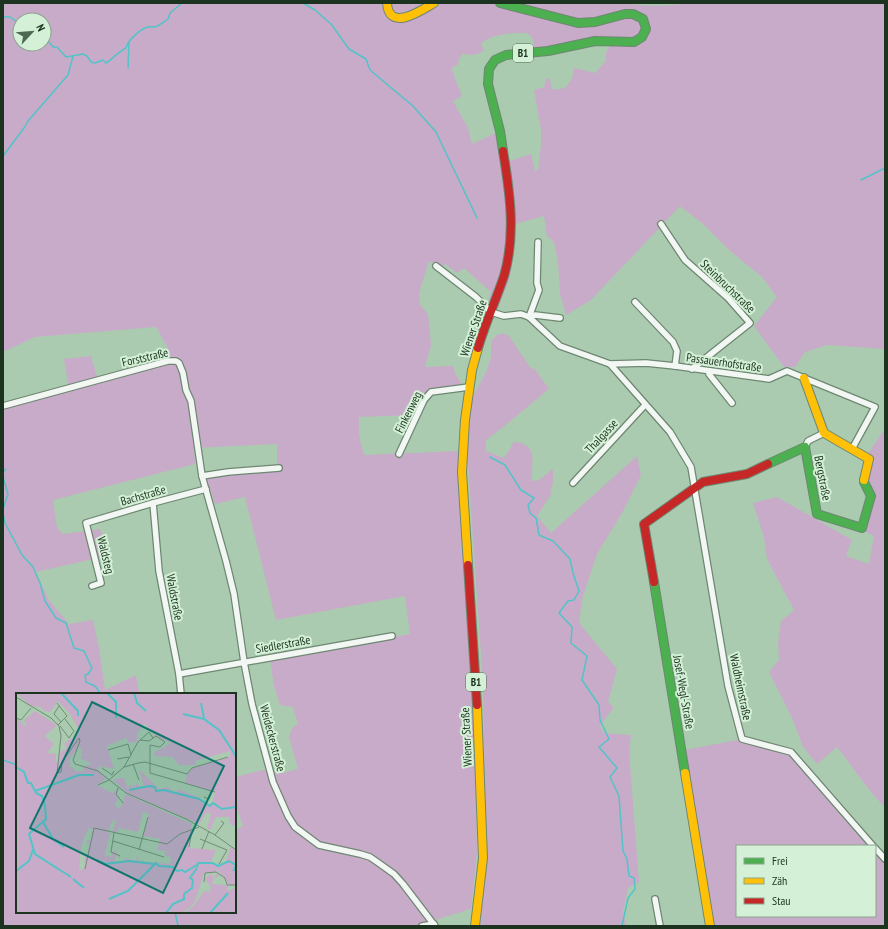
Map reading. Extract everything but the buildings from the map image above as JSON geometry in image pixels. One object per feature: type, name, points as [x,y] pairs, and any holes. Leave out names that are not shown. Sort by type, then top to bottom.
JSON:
[{"type":"main road","points":[[387,3],[387,9],[391,14],[401,18],[412,16],[434,3]]},
{"type":"main road","name":"Wiener Straße","points":[[475,926],[481,876],[483,835],[475,668],[462,472],[462,447],[469,387],[480,342],[506,265],[511,240],[510,191],[505,157],[488,84],[488,75],[490,66],[496,58],[509,54],[548,51],[595,41],[634,42],[642,37],[646,29],[643,19],[633,14],[626,14],[595,22],[581,23],[500,3]]},
{"type":"main road","points":[[804,378],[824,433],[852,449]]},
{"type":"main road","name":"Bergstraße","points":[[694,488],[703,482],[747,474],[805,447],[817,514],[857,528],[862,528],[871,496],[864,482],[869,459],[852,449]]},
{"type":"main road","name":"Josef-Wegl-Straße","points":[[694,488],[644,524],[708,926]]},
{"type":"street","name":"Steinbruchstraße","points":[[661,224],[685,260],[728,298],[750,323],[692,369]]},
{"type":"street","points":[[529,317],[539,290],[537,283],[538,242]]},
{"type":"street","points":[[436,266],[476,297],[491,312],[504,316],[521,314],[529,317],[535,315],[560,318]]},
{"type":"street","points":[[635,302],[673,342],[677,351],[675,366]]},
{"type":"street","name":"Waldheimstraße","points":[[529,317],[560,346],[610,364],[670,432],[697,478],[703,482]]},
{"type":"street","name":"Forststraße","points":[[3,406],[168,361],[176,361],[179,363],[183,373],[186,390],[191,401],[202,476]]},
{"type":"street","name":"Passauerhofstraße","points":[[610,364],[675,366],[709,372],[769,379],[787,371],[875,407],[852,449]]},
{"type":"street","points":[[709,372],[732,403]]},
{"type":"street","name":"Finkenweg","points":[[400,454],[424,400],[430,392],[469,387]]},
{"type":"street","name":"Thalgasse","points":[[573,482],[645,405]]},
{"type":"street","points":[[805,447],[808,441],[824,433]]},
{"type":"street","name":"Waldheimstraße","points":[[691,467],[728,686],[742,739],[791,752],[872,845]]},
{"type":"street","points":[[202,476],[228,472],[279,468]]},
{"type":"street","name":"Weideckerstraße","points":[[202,476],[234,594],[252,704],[273,782],[292,823],[320,845],[360,854],[375,861],[394,874],[435,925]]},
{"type":"street","name":"Bachstraße","points":[[86,523],[153,503],[206,490]]},
{"type":"street","name":"Waldstraße","points":[[153,503],[159,571],[179,674],[181,693]]},
{"type":"street","name":"Waldsteg","points":[[86,523],[101,583],[92,586]]},
{"type":"street","name":"Siedlerstraße","points":[[179,674],[392,636]]},
{"type":"street","name":"Waldheimstraße","points":[[876,849],[885,859]]},
{"type":"street","points":[[655,899],[660,926]]},
{"type":"street","points":[[422,926],[435,925]]},
{"type":"shaded area","points":[[3,3],[623,3],[658,6],[693,3],[885,3],[885,349],[827,345],[805,352],[795,367],[784,367],[754,326],[777,297],[762,277],[729,250],[703,224],[680,206],[591,300],[566,315],[560,294],[558,263],[554,242],[547,236],[544,216],[515,224],[514,252],[509,281],[498,308],[490,303],[484,303],[488,302],[491,292],[464,268],[457,273],[445,264],[442,267],[429,261],[419,293],[420,305],[428,314],[431,345],[425,367],[453,366],[456,375],[463,386],[433,390],[418,415],[359,417],[359,436],[364,455],[459,451],[458,465],[473,694],[477,851],[471,909],[415,926],[3,926],[3,404],[69,388],[64,359],[91,356],[98,380],[169,360],[168,348],[156,327],[35,337],[3,352]],"holes":[[[527,33],[532,37],[535,49],[609,44],[610,47],[606,52],[606,61],[595,73],[574,68],[572,79],[565,88],[553,90],[549,78],[546,79],[544,87],[534,90],[541,130],[538,170],[535,171],[531,154],[510,161],[498,132],[472,144],[468,128],[453,101],[462,96],[451,68],[459,64],[458,61],[462,54],[474,55],[484,51],[481,43],[492,37],[503,34]],[[277,444],[277,466],[206,477],[215,504],[245,497],[276,620],[405,596],[410,634],[270,660],[274,686],[280,705],[293,707],[298,724],[292,728],[289,737],[298,769],[283,773],[263,770],[236,777],[236,806],[243,826],[236,830],[236,913],[16,913],[16,693],[139,692],[136,675],[105,690],[93,620],[69,624],[49,600],[36,572],[111,555],[100,529],[63,534],[57,528],[53,500],[195,464],[194,448]]]},
{"type":"shaded area","points":[[502,333],[509,336],[530,367],[532,369],[534,368],[549,389],[486,440],[486,451],[504,458],[514,442],[522,443],[527,446],[532,455],[532,481],[539,480],[553,469],[553,484],[550,490],[552,493],[537,516],[551,533],[637,456],[641,475],[622,513],[597,554],[582,599],[579,623],[617,669],[608,702],[614,707],[600,726],[604,733],[631,735],[629,751],[639,882],[628,888],[623,912],[626,926],[480,926],[486,864],[483,684],[467,451],[469,404],[487,370],[491,357],[492,340],[497,335]]},
{"type":"shaded area","points":[[885,428],[885,808],[870,791],[837,747],[817,764],[803,747],[793,720],[769,672],[779,660],[778,642],[781,621],[794,610],[767,559],[764,537],[753,503],[777,497],[852,540],[846,556],[869,564],[874,536],[864,531],[870,510],[867,481],[868,454]]},
{"type":"shaded area","points":[[738,740],[789,754],[869,845],[736,845],[736,917],[876,917],[876,853],[885,863],[885,926],[714,926],[684,750]]},
{"type":"waterway","points":[[52,46],[57,47],[66,57],[83,54],[87,56],[91,62],[95,63],[103,60],[106,63],[126,48],[131,40],[146,27],[155,27],[162,24],[168,19],[170,13],[182,3]]},
{"type":"waterway","points":[[303,3],[315,10],[331,24],[349,49],[366,59],[370,70],[413,106],[436,132],[477,218]]},
{"type":"waterway","points":[[3,17],[12,18]]},
{"type":"waterway","points":[[128,68],[129,42]]},
{"type":"waterway","points":[[3,156],[28,121],[68,75],[73,56]]},
{"type":"waterway","points":[[861,180],[885,168]]},
{"type":"waterway","points":[[490,457],[505,465],[521,490],[534,498],[528,505],[530,513],[536,518],[539,535],[553,541],[570,559],[579,591],[574,600],[568,601],[559,613],[572,627],[571,643],[587,656],[582,680],[599,705],[600,720],[609,739],[599,747],[617,768],[610,777],[619,796],[623,851],[627,859],[629,876],[634,878],[635,889],[628,898],[622,926]]},
{"type":"waterway","points":[[3,472],[6,469]]},
{"type":"waterway","points":[[3,477],[8,494],[3,509]]},
{"type":"waterway","points":[[3,514],[5,523],[22,555],[33,567],[40,583],[45,601],[56,618],[66,623],[74,648],[84,651],[92,668],[88,674],[85,675],[86,682],[95,686],[100,693]]},
{"type":"waterway","points":[[3,760],[16,765]]},
{"type":"waterway","points":[[175,913],[178,926]]},
{"type":"traffic: fast","points":[[500,3],[578,23],[595,22],[625,14],[633,14],[643,19],[646,29],[642,37],[634,42],[595,41],[548,51],[506,55],[495,60],[489,69],[488,84],[500,131],[503,151]]},
{"type":"traffic: fast","points":[[768,464],[805,447],[817,514],[862,528],[871,496],[864,480]]},
{"type":"traffic: fast","points":[[654,582],[685,773]]},
{"type":"traffic: slow","points":[[387,3],[389,12],[394,17],[400,18],[414,14],[434,3]]},
{"type":"traffic: slow","points":[[468,565],[462,472],[465,420],[472,370],[478,348]]},
{"type":"traffic: slow","points":[[804,378],[824,433],[869,459],[864,480]]},
{"type":"traffic: slow","points":[[475,926],[483,858],[477,705]]},
{"type":"traffic: slow","points":[[685,773],[710,926]]},
{"type":"traffic: jam","points":[[478,348],[508,261],[511,214],[503,151]]},
{"type":"traffic: jam","points":[[654,582],[644,524],[703,482],[747,474],[768,464]]},
{"type":"traffic: jam","points":[[468,565],[477,705]]}]
